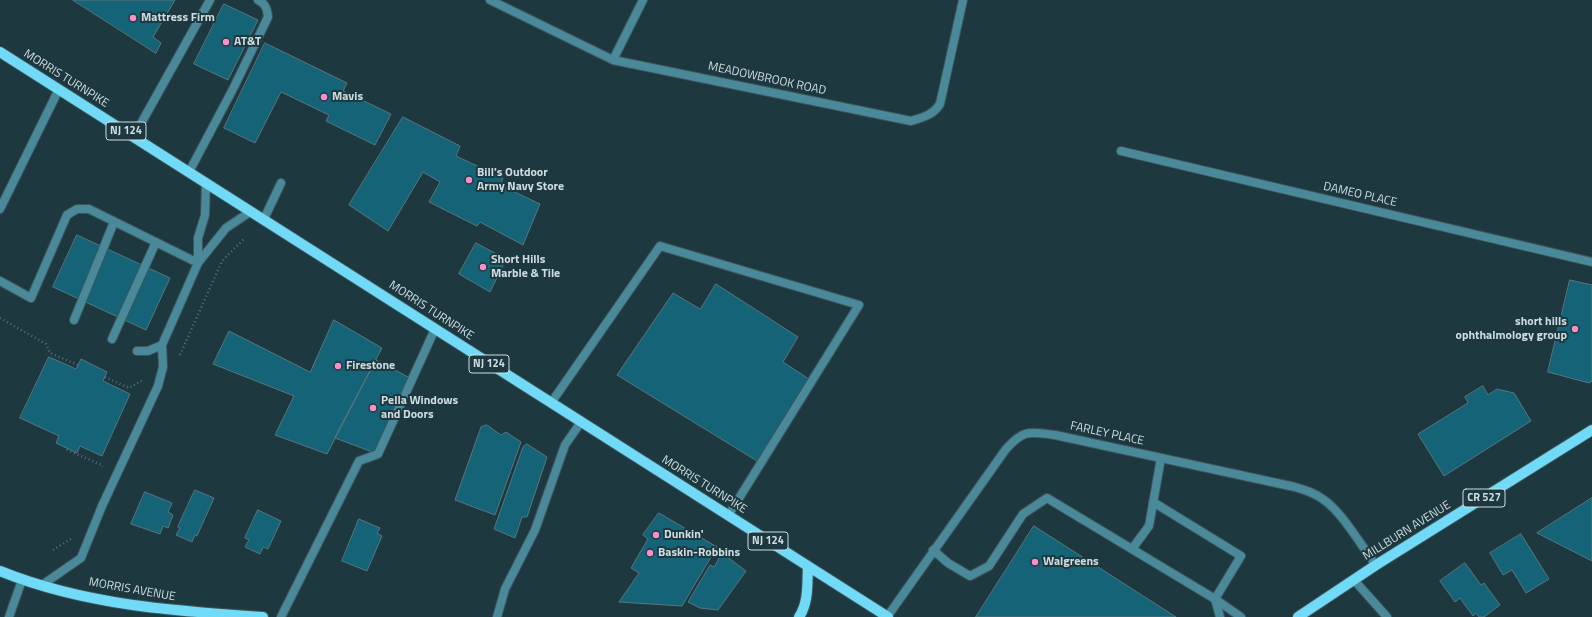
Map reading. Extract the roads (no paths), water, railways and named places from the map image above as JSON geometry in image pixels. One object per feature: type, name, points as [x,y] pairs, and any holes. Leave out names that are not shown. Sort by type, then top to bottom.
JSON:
[{"type":"main road","name":"MORRIS TURNPIKE","points":[[0,52],[887,617]]},
{"type":"main road","name":"MILLBURN AVENUE","points":[[1298,617],[1376,565],[1592,430]]},
{"type":"main road","points":[[799,617],[804,609],[807,596],[808,566]]},
{"type":"main road","name":"MORRIS AVENUE","points":[[0,571],[22,580],[111,603],[180,612],[263,617]]},
{"type":"street","points":[[134,136],[210,0]]},
{"type":"street","points":[[189,172],[234,87],[268,17],[267,8],[258,0]]},
{"type":"street","name":"MEADOWBROOK ROAD","points":[[490,0],[613,60],[912,120],[929,116],[936,111],[940,104],[963,0]]},
{"type":"street","points":[[613,60],[643,0]]},
{"type":"street","points":[[0,208],[59,89]]},
{"type":"street","name":"DAMEO PLACE","points":[[1122,151],[1592,262]]},
{"type":"street","points":[[198,263],[198,238],[205,215],[206,183]]},
{"type":"street","points":[[264,219],[282,183]]},
{"type":"street","points":[[0,281],[31,298],[67,215],[77,209],[89,209],[198,263]]},
{"type":"street","points":[[42,585],[81,558],[102,506],[158,386],[163,367],[162,345],[198,263],[226,228],[250,212]]},
{"type":"street","points":[[74,320],[114,222]]},
{"type":"street","points":[[112,339],[156,242]]},
{"type":"street","points":[[551,403],[660,246],[858,305],[728,516]]},
{"type":"street","points":[[282,617],[359,461],[378,454],[435,329]]},
{"type":"street","points":[[137,352],[148,351],[162,345]]},
{"type":"street","points":[[497,617],[505,589],[535,530],[564,445],[581,422]]},
{"type":"street","name":"FARLEY PLACE","points":[[887,617],[1006,449],[1017,436],[1032,432],[1055,435],[1295,487],[1312,493],[1325,500],[1376,565]]},
{"type":"street","points":[[1132,549],[1149,526],[1160,458]]},
{"type":"street","points":[[933,550],[970,576],[989,566],[1023,514],[1047,498],[1215,599],[1241,617]]},
{"type":"street","points":[[1153,502],[1241,556],[1215,599],[1220,617]]},
{"type":"street","points":[[9,617],[22,580]]},
{"type":"street","points":[[1354,580],[1387,617]]},
{"type":"place","name":"Mattress Firm","points":[[133,18]]},
{"type":"place","name":"AT&T","points":[[226,42]]},
{"type":"place","name":"Mavis","points":[[324,97]]},
{"type":"place","name":"Bill's Outdoor Army Navy Store","points":[[469,180]]},
{"type":"place","name":"Short Hills Marble & Tile","points":[[483,267]]},
{"type":"place","name":"short hills ophthalmology group","points":[[1575,329]]},
{"type":"place","name":"Firestone","points":[[338,366]]},
{"type":"place","name":"Pella Windows and Doors","points":[[373,408]]},
{"type":"place","name":"Dunkin'","points":[[656,535]]},
{"type":"place","name":"Baskin-Robbins","points":[[650,553]]},
{"type":"place","name":"Walgreens","points":[[1035,562]]}]
